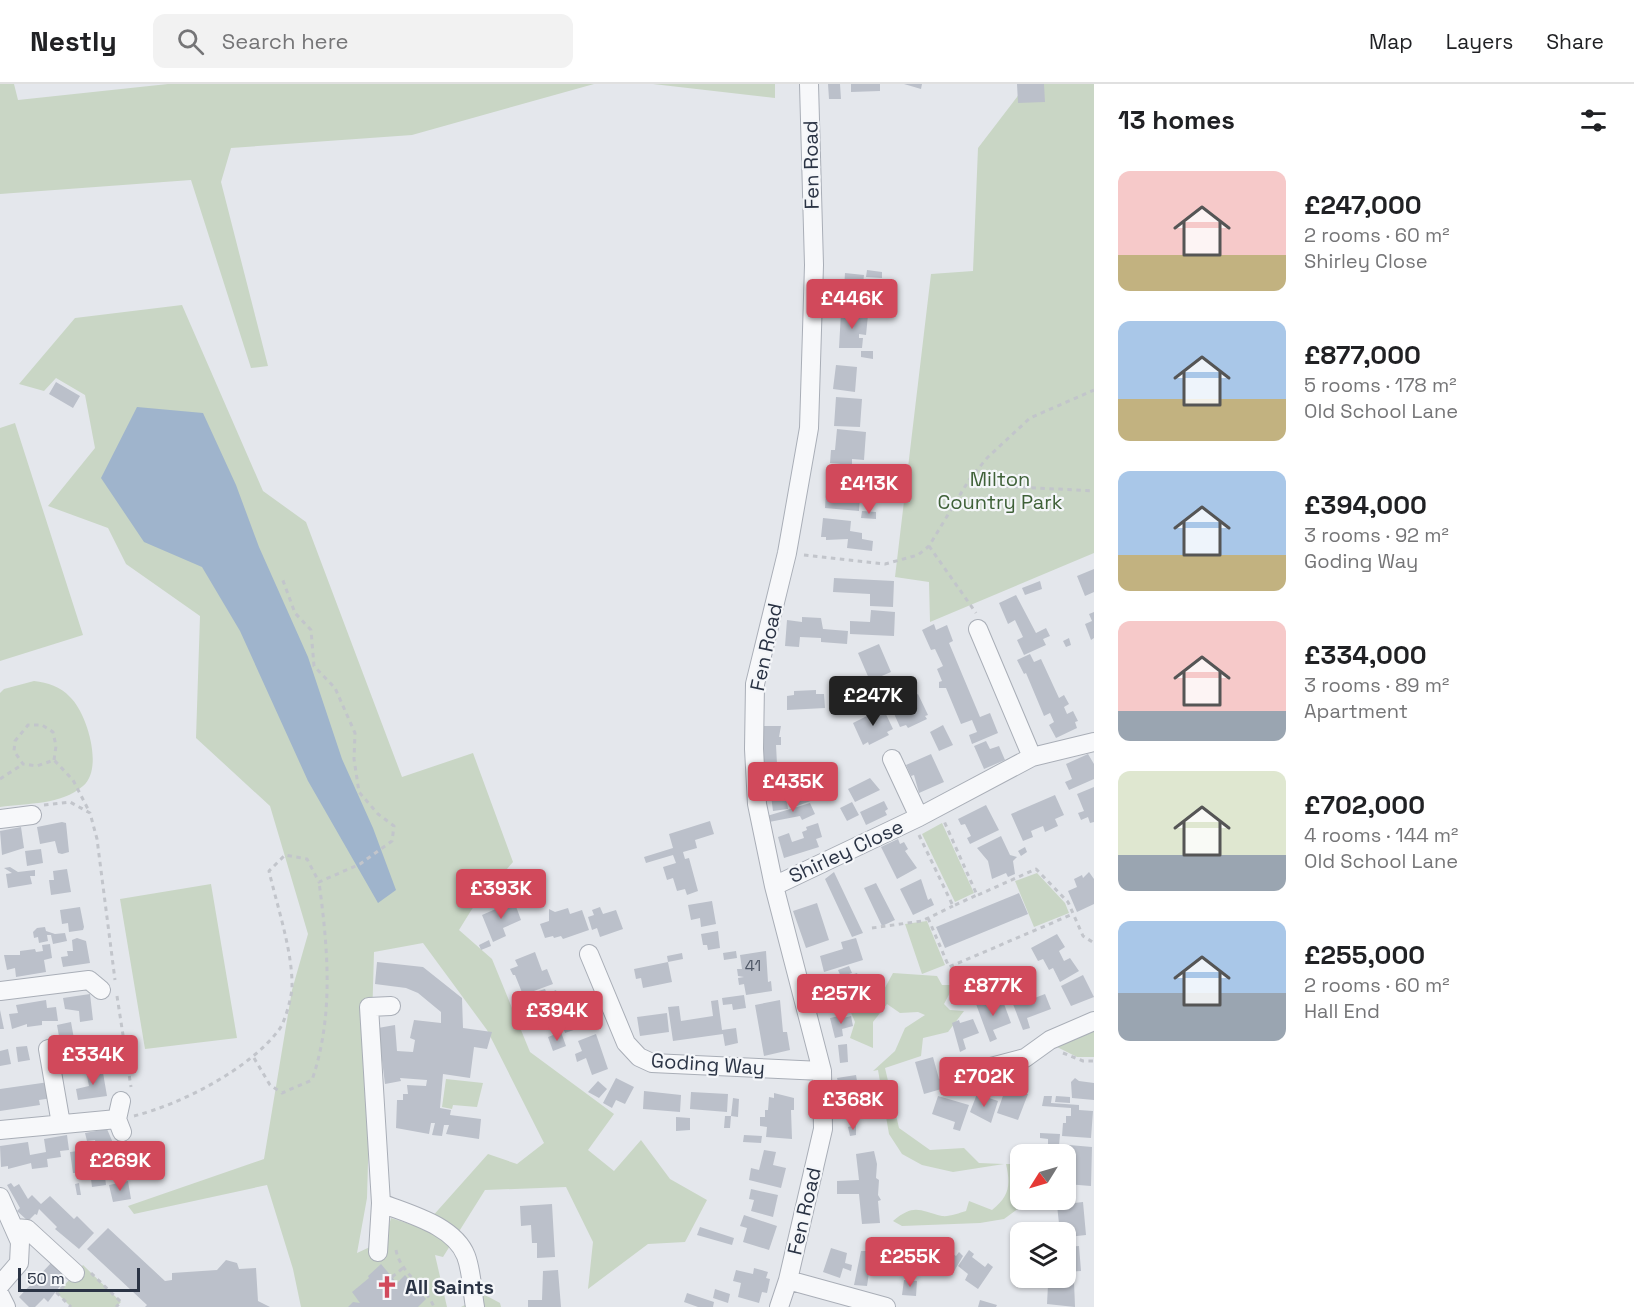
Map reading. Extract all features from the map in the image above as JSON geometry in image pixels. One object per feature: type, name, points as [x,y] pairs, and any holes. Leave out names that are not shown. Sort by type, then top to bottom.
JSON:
[{"type":"street","name":"Fen Road","points":[[779,1307],[788,1280],[822,1129],[822,1071],[774,886],[757,804],[755,684],[787,553],[809,428],[814,265],[809,84]]},
{"type":"street","points":[[978,629],[1032,757]]},
{"type":"street","name":"Shirley Close","points":[[774,886],[938,807],[1032,757],[1094,742]]},
{"type":"street","name":"Shirley Close","points":[[892,759],[915,818]]},
{"type":"street","points":[[0,819],[33,811]]},
{"type":"street","name":"Goding Way","points":[[589,954],[626,1043],[639,1058],[652,1063],[822,1071]]},
{"type":"street","points":[[0,991],[89,980],[101,990]]},
{"type":"street","points":[[386,1248],[381,1203],[369,1007],[391,1006]]},
{"type":"street","points":[[972,1072],[1025,1058],[1045,1044],[1094,1021]]},
{"type":"street","points":[[48,1049],[61,1124]]},
{"type":"street","points":[[0,1130],[61,1124],[127,1111]]},
{"type":"street","points":[[0,1197],[20,1242],[18,1263],[0,1285]]},
{"type":"street","points":[[381,1203],[433,1225],[449,1235],[465,1254],[475,1307]]},
{"type":"street","points":[[15,1228],[27,1229],[75,1274]]},
{"type":"street","points":[[788,1280],[886,1307]]},
{"type":"street","points":[[0,1295],[6,1307]]},
{"type":"path","points":[[787,553],[885,564],[918,555],[929,546],[969,480],[1030,418],[1094,390]]},
{"type":"path","points":[[969,480],[999,486],[1094,491]]},
{"type":"path","points":[[929,546],[974,607],[979,622],[978,629]]},
{"type":"path","points":[[282,578],[295,613],[311,630],[314,666],[335,688],[355,733],[354,759],[359,792],[378,814],[394,826],[392,841],[360,864],[319,882]]},
{"type":"path","points":[[23,764],[14,751],[15,741],[28,725],[42,725],[53,732],[56,746],[54,760]]},
{"type":"path","points":[[0,779],[23,764],[37,766],[54,760]]},
{"type":"path","points":[[54,760],[73,780],[90,813],[97,840],[127,1111],[208,1085],[254,1058],[280,1029],[292,990],[290,966],[269,871],[285,855],[307,859],[319,882],[328,951],[322,1050],[312,1080],[282,1093],[270,1085],[254,1058]]},
{"type":"path","points":[[33,811],[70,802],[90,813]]},
{"type":"path","points":[[938,807],[977,895]]},
{"type":"path","points":[[915,818],[953,906]]},
{"type":"path","points":[[872,928],[928,918],[1036,869],[1068,902],[1083,936],[1094,943]]},
{"type":"path","points":[[928,918],[949,967],[1073,914]]},
{"type":"path","points":[[1045,1044],[1083,1061],[1094,1061]]},
{"type":"path","points":[[386,1248],[430,1299],[434,1307]]},
{"type":"path","points":[[392,1277],[403,1268]]},
{"type":"path","points":[[116,1307],[121,1302]]},
{"type":"green space","points":[[0,84],[14,84],[18,100],[168,84],[594,84],[412,135],[231,148],[221,182],[268,366],[251,368],[191,180],[0,194]]},
{"type":"green space","points":[[653,84],[775,84],[775,98]]},
{"type":"green space","name":"Milton Country Park","points":[[1027,84],[1094,84],[1094,553],[930,622],[929,582],[895,577],[931,274],[973,271],[978,148]]},
{"type":"green space","points":[[182,305],[263,491],[306,522],[402,777],[473,753],[513,862],[472,909],[459,930],[492,959],[530,1052],[614,1114],[588,1150],[614,1171],[641,1140],[670,1179],[707,1200],[685,1242],[648,1244],[588,1289],[593,1242],[566,1187],[485,1190],[443,1257],[435,1255],[447,1307],[301,1307],[293,1269],[267,1185],[134,1214],[128,1206],[264,1159],[292,990],[308,934],[270,806],[196,738],[200,616],[126,564],[108,528],[48,506],[95,448],[85,395],[56,378],[44,391],[19,384],[75,318]],"holes":[[[423,943],[487,1030],[544,1143],[517,1164],[488,1154],[422,1228],[391,1218],[385,1240],[357,1253],[367,1198],[374,952]]]},
{"type":"green space","points":[[15,423],[83,635],[0,661],[0,428]]},
{"type":"green space","points":[[34,681],[58,688],[66,693],[76,705],[91,741],[92,767],[89,778],[83,786],[65,797],[0,807],[0,693],[4,689]]},
{"type":"green space","points":[[942,823],[974,893],[955,902],[922,834]]},
{"type":"green space","points":[[1037,873],[1065,903],[1069,913],[1034,927],[1015,881]]},
{"type":"green space","points":[[211,884],[237,1038],[145,1049],[120,899]]},
{"type":"green space","points":[[927,921],[945,965],[922,974],[905,924]]},
{"type":"green space","points":[[893,973],[937,976],[942,985],[954,985],[944,1004],[950,1010],[964,1011],[948,1032],[923,1038],[921,1056],[885,1068],[899,1128],[930,1150],[964,1148],[979,1163],[1004,1164],[953,1172],[922,1165],[902,1154],[889,1134],[878,1070],[873,1071],[895,1051],[905,1028],[925,1015],[918,1012],[900,1013],[887,1004],[873,1022],[873,1048],[850,1038],[855,1022],[849,1008],[881,995]]},
{"type":"green space","points":[[1094,1027],[1094,1057],[1077,1057],[1055,1046]]},
{"type":"green space","points":[[446,1079],[483,1083],[477,1107],[453,1105],[452,1109],[442,1107]]},
{"type":"green space","points":[[1006,1164],[1010,1164],[1010,1210],[1016,1210],[1004,1219],[980,1223],[902,1226],[893,1221],[912,1210],[942,1216],[954,1215],[966,1211],[969,1201],[992,1210],[1005,1195],[1008,1178]]},
{"type":"green space","points":[[83,1265],[121,1302],[116,1307],[71,1307],[57,1293]]},
{"type":"green space","points":[[485,1295],[500,1303],[501,1307],[461,1307]]},
{"type":"water","points":[[137,407],[203,413],[236,485],[259,547],[308,657],[342,759],[373,828],[396,890],[378,903],[308,781],[240,631],[202,567],[144,542],[101,478]]},
{"type":"building","points":[[828,84],[840,84],[841,99],[829,99]]},
{"type":"building","points":[[851,84],[880,84],[880,91],[851,92]]},
{"type":"building","points":[[904,84],[922,84],[921,89]]},
{"type":"building","points":[[1017,84],[1044,84],[1045,102],[1018,103]]},
{"type":"building","points":[[867,270],[882,272],[882,278],[866,277]]},
{"type":"building","points":[[845,273],[864,275],[862,293],[876,294],[876,304],[843,305]]},
{"type":"building","points":[[865,307],[882,309],[881,315],[865,313]]},
{"type":"building","points":[[841,312],[868,315],[866,335],[859,334],[859,338],[863,338],[862,348],[839,348]]},
{"type":"building","points":[[861,351],[873,351],[873,359],[861,357]]},
{"type":"building","points":[[836,365],[857,367],[855,392],[833,389]]},
{"type":"building","points":[[56,382],[80,396],[73,408],[49,394]]},
{"type":"building","points":[[836,397],[862,399],[860,427],[834,426]]},
{"type":"building","points":[[837,429],[866,432],[864,460],[852,459],[852,465],[830,463],[831,450],[835,450]]},
{"type":"building","points":[[848,465],[865,467],[865,482],[854,482],[854,487],[828,486],[829,470],[848,471]]},
{"type":"building","points":[[826,492],[860,495],[859,511],[825,508]]},
{"type":"building","points":[[862,511],[876,512],[876,519],[861,518]]},
{"type":"building","points":[[823,518],[851,521],[850,531],[862,533],[862,539],[873,541],[872,551],[847,548],[848,539],[826,540],[826,537],[821,537]]},
{"type":"building","points":[[1094,569],[1094,592],[1085,596],[1077,576]]},
{"type":"building","points":[[834,578],[894,581],[893,607],[870,606],[870,594],[833,592]]},
{"type":"building","points":[[1040,581],[1042,589],[1025,595],[1022,588]]},
{"type":"building","points":[[1016,595],[1036,633],[1046,628],[1050,636],[1043,639],[1046,645],[1024,655],[1017,640],[1023,637],[1015,620],[1008,624],[999,603]]},
{"type":"building","points":[[871,610],[895,612],[894,636],[850,634],[850,621],[870,622]]},
{"type":"building","points":[[1094,612],[1094,638],[1091,640],[1085,624],[1092,621],[1089,614]]},
{"type":"building","points":[[802,617],[821,618],[823,629],[848,631],[847,644],[821,642],[821,638],[800,637],[799,647],[785,646],[787,620],[802,622]]},
{"type":"building","points":[[934,624],[936,630],[947,625],[953,641],[949,643],[980,717],[990,713],[998,733],[972,744],[969,735],[977,732],[972,720],[961,724],[946,688],[939,688],[939,682],[942,681],[937,669],[943,666],[935,649],[931,650],[922,630]]},
{"type":"building","points":[[1069,638],[1071,645],[1066,647],[1063,641]]},
{"type":"building","points":[[879,644],[891,672],[870,681],[858,653]]},
{"type":"building","points":[[1030,654],[1034,662],[1041,659],[1059,698],[1064,695],[1069,704],[1064,707],[1067,714],[1073,711],[1078,721],[1075,722],[1077,728],[1056,738],[1049,725],[1054,722],[1050,713],[1044,716],[1026,673],[1024,674],[1017,660]]},
{"type":"building","points":[[851,677],[857,692],[844,697],[837,682]]},
{"type":"building","points":[[816,690],[816,694],[824,694],[825,708],[787,710],[787,696],[794,695],[794,691]]},
{"type":"building","points":[[918,694],[928,715],[925,716],[927,719],[908,728],[906,725],[900,727],[891,707]]},
{"type":"building","points":[[883,708],[893,729],[887,732],[889,735],[869,745],[868,742],[863,745],[853,723]]},
{"type":"building","points":[[943,725],[953,745],[939,751],[930,732]]},
{"type":"building","points":[[764,726],[781,726],[779,737],[781,737],[781,745],[776,745],[777,764],[764,764]]},
{"type":"building","points":[[986,741],[990,749],[999,746],[1005,760],[984,769],[974,746]]},
{"type":"building","points":[[931,754],[944,782],[919,793],[914,775],[911,776],[906,765]]},
{"type":"building","points":[[1088,754],[1094,764],[1094,779],[1069,790],[1065,782],[1072,779],[1066,764]]},
{"type":"building","points":[[791,770],[794,794],[786,795],[788,809],[773,811],[768,773]]},
{"type":"building","points":[[870,778],[880,790],[855,802],[848,789]]},
{"type":"building","points":[[1094,787],[1094,822],[1090,823],[1088,817],[1081,820],[1078,813],[1084,811],[1077,794]]},
{"type":"building","points":[[819,788],[824,796],[797,806],[793,798]]},
{"type":"building","points":[[1055,795],[1064,815],[1055,819],[1058,826],[1045,832],[1043,826],[1031,831],[1033,837],[1023,841],[1011,814]]},
{"type":"building","points":[[884,801],[888,809],[885,811],[887,815],[866,825],[860,812]]},
{"type":"building","points":[[852,802],[859,815],[847,821],[840,808]]},
{"type":"building","points":[[810,803],[815,814],[802,820],[800,816],[769,822],[767,816]]},
{"type":"building","points":[[986,805],[999,830],[970,844],[967,838],[971,836],[965,824],[961,825],[958,819]]},
{"type":"building","points":[[710,821],[714,834],[695,840],[697,848],[683,852],[685,859],[689,858],[698,891],[687,895],[685,889],[677,891],[673,878],[667,880],[663,867],[676,863],[673,855],[646,863],[644,857],[673,848],[669,834]]},
{"type":"building","points":[[66,823],[69,852],[62,854],[58,853],[55,841],[40,844],[37,827]]},
{"type":"building","points":[[818,823],[822,837],[816,839],[819,847],[784,858],[778,837],[789,833],[792,842],[804,838],[802,832],[807,830],[806,827]]},
{"type":"building","points":[[21,827],[24,848],[2,855],[0,831]]},
{"type":"building","points":[[1001,836],[1010,855],[1017,857],[1013,861],[1015,874],[1008,877],[1006,873],[992,879],[988,861],[977,848]]},
{"type":"building","points":[[898,839],[900,844],[904,842],[908,849],[905,851],[917,868],[897,879],[881,847]]},
{"type":"building","points":[[1025,847],[1027,852],[1021,856],[1018,851]]},
{"type":"building","points":[[41,849],[43,863],[27,866],[25,851]]},
{"type":"building","points":[[10,867],[18,872],[35,870],[35,876],[30,876],[32,884],[8,888],[6,874],[12,873],[4,868]]},
{"type":"building","points":[[67,869],[71,892],[51,895],[49,880],[54,880],[53,871]]},
{"type":"building","points":[[834,872],[863,933],[852,937],[825,879]]},
{"type":"building","points":[[1089,872],[1094,879],[1094,904],[1077,912],[1068,891],[1077,887],[1074,879],[1082,875],[1083,878]]},
{"type":"building","points":[[921,879],[928,900],[931,898],[934,905],[913,915],[900,889]]},
{"type":"building","points":[[876,883],[895,920],[882,926],[864,888]]},
{"type":"building","points":[[1019,893],[1028,914],[945,948],[936,927]]},
{"type":"building","points":[[514,901],[521,920],[503,928],[506,936],[493,942],[482,915]]},
{"type":"building","points":[[712,901],[716,924],[701,927],[700,918],[691,920],[688,905]]},
{"type":"building","points":[[817,903],[829,940],[806,948],[793,911]]},
{"type":"building","points":[[80,907],[83,930],[69,932],[68,923],[62,924],[60,910]]},
{"type":"building","points":[[600,907],[603,914],[616,910],[623,929],[600,937],[597,928],[592,930],[588,917],[594,915],[592,910]]},
{"type":"building","points":[[568,908],[570,914],[582,910],[589,930],[563,939],[561,936],[545,938],[540,924],[549,921],[549,909],[555,912]]},
{"type":"building","points":[[45,927],[46,931],[55,934],[65,933],[67,941],[53,944],[51,935],[47,935],[48,941],[39,943],[38,937],[34,938],[33,932],[37,928]]},
{"type":"building","points":[[718,931],[720,948],[708,950],[707,945],[703,945],[701,934]]},
{"type":"building","points":[[1057,934],[1065,947],[1059,951],[1064,961],[1070,958],[1079,971],[1060,982],[1053,968],[1049,970],[1043,959],[1038,961],[1031,948]]},
{"type":"building","points":[[77,938],[86,941],[90,963],[63,967],[61,957],[68,956],[67,951],[73,951],[72,940]]},
{"type":"building","points":[[856,938],[863,960],[824,972],[820,956],[843,949],[841,942]]},
{"type":"building","points":[[489,940],[491,946],[481,950],[479,945]]},
{"type":"building","points":[[50,944],[52,958],[44,960],[46,972],[16,977],[15,968],[7,970],[4,955],[20,955],[20,951],[35,949],[36,952],[43,951],[42,945]]},
{"type":"building","points":[[736,951],[737,958],[724,960],[723,953]]},
{"type":"building","points":[[766,951],[768,982],[771,981],[772,991],[746,995],[744,984],[739,985],[738,978],[744,977],[738,976],[737,969],[742,969],[740,955]]},
{"type":"building","points":[[535,952],[542,971],[547,969],[553,984],[523,995],[510,969],[518,966],[515,960]]},
{"type":"building","points":[[682,953],[683,959],[668,962],[667,956]]},
{"type":"building","points":[[377,962],[423,967],[462,998],[463,1028],[492,1032],[487,1049],[474,1047],[470,1078],[443,1074],[440,1108],[451,1110],[450,1115],[481,1119],[479,1139],[446,1134],[449,1125],[444,1125],[442,1136],[432,1135],[435,1123],[431,1123],[429,1134],[396,1128],[397,1100],[403,1100],[403,1094],[408,1094],[407,1085],[426,1086],[427,1080],[400,1078],[401,1081],[385,1084],[378,1028],[395,1025],[397,1051],[413,1052],[415,1040],[410,1038],[414,1020],[441,1023],[441,1012],[418,993],[406,988],[375,984]]},
{"type":"building","points":[[668,962],[672,982],[643,988],[641,978],[636,979],[634,969]]},
{"type":"building","points":[[849,966],[852,973],[841,977],[838,970]]},
{"type":"building","points":[[857,973],[859,977],[866,975],[871,991],[850,998],[847,989],[831,993],[828,982],[843,978],[844,981],[849,979],[848,976]]},
{"type":"building","points":[[1083,975],[1094,997],[1071,1006],[1061,986]]},
{"type":"building","points":[[545,989],[547,994],[556,990],[558,996],[570,991],[577,1010],[582,1008],[588,1025],[565,1033],[552,997],[536,1003],[532,993]]},
{"type":"building","points":[[90,994],[93,1020],[80,1022],[79,1011],[65,1009],[63,998]]},
{"type":"building","points":[[1045,994],[1051,1009],[1027,1018],[1030,1028],[1023,1030],[1011,999],[1022,995],[1024,1002]]},
{"type":"building","points":[[744,995],[746,1008],[733,1010],[732,1004],[723,1005],[722,998]]},
{"type":"building","points":[[46,1000],[47,1008],[56,1007],[58,1021],[42,1021],[42,1025],[27,1027],[27,1024],[12,1029],[9,1014],[18,1013],[16,1005]]},
{"type":"building","points":[[718,1000],[722,1030],[736,1028],[738,1043],[725,1046],[723,1034],[673,1041],[668,1007],[679,1006],[681,1021],[713,1016],[711,1001]]},
{"type":"building","points":[[780,1000],[783,1032],[787,1032],[790,1050],[764,1056],[755,1005]]},
{"type":"building","points":[[987,1000],[989,1005],[1003,1001],[1011,1023],[993,1030],[997,1039],[990,1042],[976,1004]]},
{"type":"building","points":[[0,1010],[4,1029],[0,1029]]},
{"type":"building","points":[[667,1013],[669,1032],[640,1036],[637,1017]]},
{"type":"building","points":[[839,1016],[839,1019],[851,1016],[853,1026],[842,1029],[843,1036],[835,1038],[830,1018]]},
{"type":"building","points":[[973,1019],[979,1033],[963,1039],[966,1049],[960,1052],[952,1023]]},
{"type":"building","points":[[71,1022],[74,1039],[60,1042],[57,1025]]},
{"type":"building","points":[[561,1032],[566,1046],[553,1051],[548,1037]]},
{"type":"building","points":[[596,1034],[608,1069],[592,1075],[586,1058],[577,1062],[575,1054],[582,1051],[578,1041]]},
{"type":"building","points":[[99,1035],[103,1059],[89,1061],[87,1052],[81,1053],[79,1038]]},
{"type":"building","points":[[847,1044],[848,1062],[840,1063],[838,1045]]},
{"type":"building","points":[[27,1046],[30,1060],[18,1062],[16,1047]]},
{"type":"building","points":[[8,1049],[11,1064],[0,1066],[0,1051]]},
{"type":"building","points":[[50,1056],[55,1056],[66,1063],[74,1062],[76,1070],[61,1072],[60,1064]]},
{"type":"building","points":[[933,1057],[939,1079],[942,1078],[945,1088],[924,1094],[915,1062]]},
{"type":"building","points":[[102,1067],[107,1096],[78,1100],[76,1089],[89,1086],[86,1071]]},
{"type":"building","points":[[856,1075],[857,1081],[854,1081],[857,1100],[862,1100],[863,1109],[849,1111],[847,1100],[841,1101],[835,1087],[839,1086],[837,1078]]},
{"type":"building","points":[[616,1078],[634,1087],[625,1104],[616,1100],[612,1108],[603,1103]]},
{"type":"building","points":[[1075,1078],[1079,1081],[1094,1083],[1094,1100],[1072,1098],[1071,1082]]},
{"type":"building","points":[[63,1080],[65,1096],[39,1100],[40,1105],[0,1111],[0,1089]]},
{"type":"building","points":[[598,1081],[607,1089],[599,1098],[588,1092]]},
{"type":"building","points":[[1006,1087],[1028,1094],[1018,1120],[997,1113]]},
{"type":"building","points":[[644,1091],[681,1095],[680,1112],[643,1109]]},
{"type":"building","points":[[691,1092],[728,1094],[727,1112],[690,1109]]},
{"type":"building","points":[[774,1093],[794,1098],[794,1110],[791,1110],[792,1139],[766,1137],[767,1127],[760,1126],[760,1117],[765,1117],[769,1097],[774,1098]]},
{"type":"building","points":[[977,1094],[998,1101],[991,1123],[970,1112]]},
{"type":"building","points":[[938,1096],[969,1105],[960,1131],[953,1129],[955,1122],[932,1114]]},
{"type":"building","points":[[1044,1096],[1052,1096],[1051,1103],[1079,1105],[1079,1110],[1093,1111],[1091,1138],[1062,1136],[1063,1123],[1066,1123],[1066,1116],[1071,1116],[1071,1108],[1042,1106]]},
{"type":"building","points":[[1056,1096],[1070,1097],[1070,1103],[1055,1102]]},
{"type":"building","points":[[733,1098],[739,1099],[738,1117],[731,1116]]},
{"type":"building","points":[[725,1116],[731,1116],[730,1128],[724,1128]]},
{"type":"building","points":[[676,1117],[690,1118],[690,1130],[676,1131]]},
{"type":"building","points":[[856,1125],[856,1135],[850,1136],[848,1127]]},
{"type":"building","points":[[107,1129],[113,1143],[110,1144],[111,1149],[97,1151],[95,1140],[87,1141],[85,1133]]},
{"type":"building","points":[[1040,1133],[1060,1134],[1059,1144],[1048,1144],[1048,1139],[1040,1138]]},
{"type":"building","points":[[67,1135],[69,1150],[60,1151],[61,1157],[47,1159],[48,1167],[32,1169],[31,1163],[8,1169],[8,1166],[1,1167],[0,1146],[28,1142],[30,1155],[46,1152],[44,1139]]},
{"type":"building","points":[[744,1135],[762,1136],[761,1143],[743,1142]]},
{"type":"building","points":[[1076,1146],[1092,1147],[1091,1186],[1076,1185]]},
{"type":"building","points":[[764,1150],[776,1152],[773,1165],[786,1168],[781,1188],[749,1180],[751,1168],[759,1170]]},
{"type":"building","points":[[78,1151],[80,1166],[77,1166],[78,1173],[73,1173],[70,1152]]},
{"type":"building","points":[[874,1151],[877,1164],[876,1178],[879,1180],[878,1195],[881,1200],[878,1201],[880,1223],[862,1224],[859,1194],[837,1194],[837,1181],[859,1180],[856,1154]]},
{"type":"building","points":[[100,1154],[101,1163],[116,1160],[119,1175],[105,1177],[106,1185],[92,1187],[91,1179],[97,1178],[95,1164],[87,1165],[85,1157]]},
{"type":"building","points":[[128,1181],[131,1199],[113,1202],[109,1185]]},
{"type":"building","points":[[11,1183],[14,1187],[19,1184],[28,1199],[32,1195],[41,1204],[50,1196],[74,1219],[77,1216],[94,1233],[79,1249],[55,1229],[57,1227],[39,1209],[37,1215],[35,1214],[28,1221],[17,1211],[20,1208],[7,1185]]},
{"type":"building","points":[[79,1183],[81,1195],[77,1195],[75,1184]]},
{"type":"building","points":[[751,1189],[778,1195],[773,1217],[751,1211],[754,1200],[749,1199]]},
{"type":"building","points":[[1083,1202],[1086,1235],[1076,1236],[1076,1222],[1059,1222],[1058,1210],[1076,1210],[1076,1203]]},
{"type":"building","points":[[552,1204],[555,1257],[537,1258],[537,1243],[532,1243],[531,1225],[521,1226],[520,1206]]},
{"type":"building","points":[[744,1215],[777,1226],[769,1250],[743,1242],[747,1228],[740,1226]]},
{"type":"building","points":[[700,1227],[734,1238],[732,1245],[697,1235]]},
{"type":"building","points":[[108,1228],[165,1281],[172,1280],[172,1273],[217,1270],[226,1260],[237,1263],[239,1269],[256,1268],[258,1301],[270,1307],[145,1307],[147,1305],[87,1249]]},
{"type":"building","points":[[883,1238],[888,1242],[887,1262],[875,1261],[874,1273],[869,1273],[867,1286],[854,1285],[861,1251],[867,1251],[868,1244],[879,1245]]},
{"type":"building","points":[[942,1239],[948,1245],[945,1249],[956,1256],[959,1252],[963,1256],[953,1273],[944,1267],[942,1270],[926,1260],[929,1251],[926,1249],[933,1240],[936,1243]]},
{"type":"building","points":[[1076,1246],[1079,1246],[1081,1271],[1076,1271]]},
{"type":"building","points":[[831,1248],[847,1253],[845,1263],[852,1265],[851,1271],[843,1268],[840,1278],[823,1272]]},
{"type":"building","points":[[900,1248],[920,1250],[919,1265],[907,1264],[905,1275],[892,1273],[894,1254],[899,1255]]},
{"type":"building","points":[[969,1250],[974,1254],[972,1257],[985,1267],[988,1263],[993,1267],[978,1289],[965,1280],[968,1274],[958,1266]]},
{"type":"building","points":[[51,1263],[66,1278],[48,1302],[44,1298],[35,1307],[29,1307],[19,1297]]},
{"type":"building","name":"All Saints","points":[[381,1264],[397,1283],[405,1275],[426,1299],[418,1307],[348,1307],[353,1302],[360,1303],[352,1292]]},
{"type":"building","points":[[754,1268],[768,1272],[766,1278],[770,1279],[767,1293],[762,1292],[759,1303],[738,1297],[741,1283],[733,1281],[736,1270],[753,1274]]},
{"type":"building","points":[[558,1270],[561,1307],[528,1307],[528,1300],[542,1300],[543,1271]]},
{"type":"building","points":[[904,1280],[917,1281],[916,1296],[902,1295]]},
{"type":"building","points":[[1048,1288],[1074,1288],[1075,1307],[1047,1304]]},
{"type":"building","points":[[715,1289],[730,1294],[728,1303],[713,1298]]},
{"type":"building","points":[[687,1293],[714,1302],[713,1307],[698,1307],[684,1302]]},
{"type":"building","points":[[980,1300],[997,1305],[996,1307],[978,1307]]},
{"type":"place","name":"All Saints","points":[[387,1287]]}]
